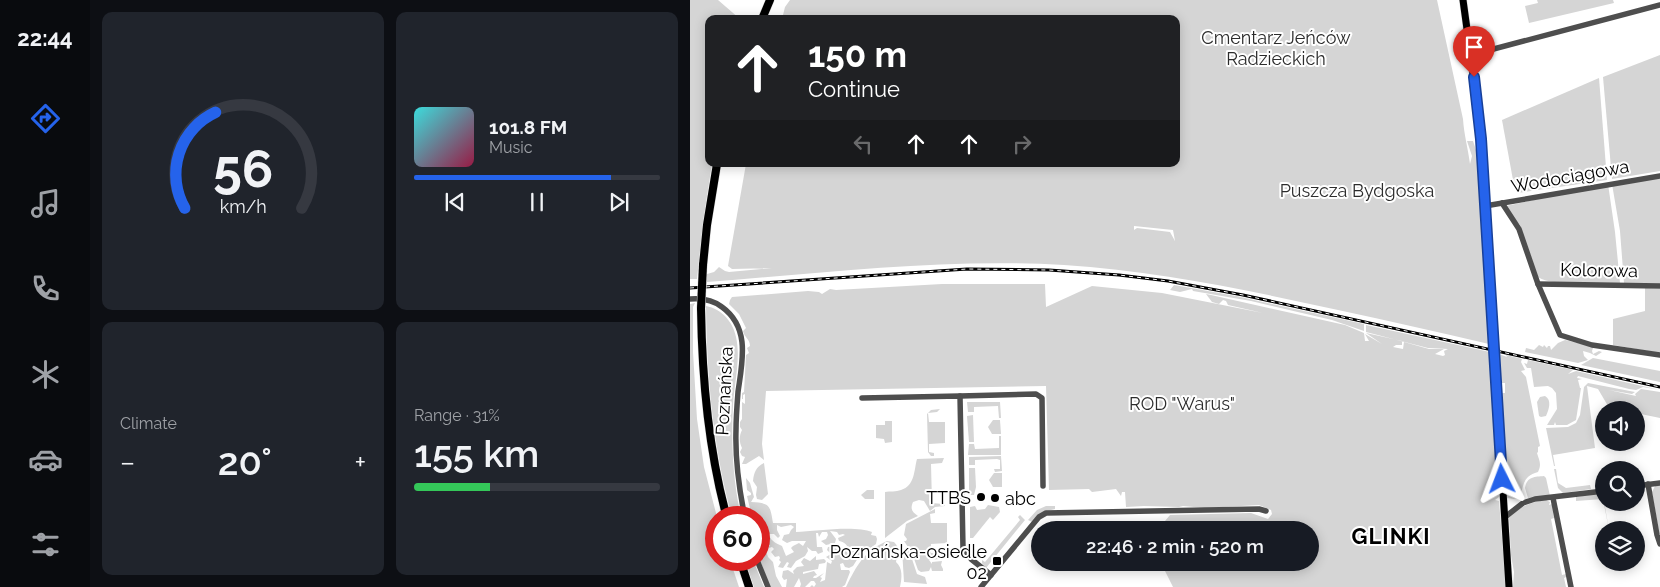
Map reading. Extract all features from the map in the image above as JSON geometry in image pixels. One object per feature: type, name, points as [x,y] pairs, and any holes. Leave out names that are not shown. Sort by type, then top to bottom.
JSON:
[{"type":"highway","points":[[764,15],[770,0]]},
{"type":"highway","points":[[717,167],[707,225],[701,308],[704,383],[709,428],[724,506]]},
{"type":"highway","points":[[744,571],[749,587]]},
{"type":"main road","points":[[1463,0],[1481,139],[1509,587]]},
{"type":"street","points":[[1471,55],[1660,6]]},
{"type":"street","name":"Wodociągowa","points":[[1485,206],[1660,176]]},
{"type":"street","points":[[1502,203],[1519,229],[1538,284],[1560,335],[1592,345],[1660,355]]},
{"type":"street","name":"Kolorowa","points":[[1538,284],[1660,286]]},
{"type":"street","name":"Poznańska","points":[[690,299],[709,300],[720,306],[732,316],[739,328],[743,356],[737,410],[736,442],[738,478],[743,506]]},
{"type":"street","points":[[862,398],[1036,394],[1043,401],[1043,486]]},
{"type":"street","points":[[960,396],[963,548],[967,555],[991,575]]},
{"type":"street","points":[[1645,484],[1660,483]]},
{"type":"street","points":[[1648,484],[1660,544]]},
{"type":"street","points":[[1505,517],[1523,503],[1537,499],[1595,492]]},
{"type":"street","points":[[1553,498],[1571,587]]},
{"type":"street","points":[[981,587],[1039,517],[1046,513],[1259,509],[1266,511]]},
{"type":"street","points":[[761,571],[768,587]]},
{"type":"green space","points":[[690,0],[718,0],[735,15],[705,15],[705,167],[712,167],[697,279],[690,279]]},
{"type":"green space","name":"Puszcza Bydgoska","points":[[790,0],[1437,0],[1463,119],[1470,164],[1472,156],[1467,141],[1473,141],[1477,153],[1489,344],[1236,289],[1133,272],[1064,265],[975,263],[930,265],[707,282],[707,274],[714,272],[719,267],[729,272],[772,268],[732,269],[728,266],[745,167],[1180,167],[1180,15],[783,15],[785,7]],"holes":[[[1134,226],[1173,230],[1175,241],[1170,232],[1137,228],[1134,230]]]},
{"type":"green space","points":[[1537,0],[1613,0],[1614,3],[1529,23],[1525,6],[1538,3]]},
{"type":"green space","points":[[1660,55],[1660,171],[1612,179],[1603,77]]},
{"type":"green space","points":[[1599,78],[1607,180],[1518,193],[1513,180],[1502,120]]},
{"type":"green space","points":[[1660,176],[1660,284],[1624,283],[1620,231],[1612,184]]},
{"type":"green space","points":[[1608,184],[1620,283],[1565,283],[1538,277],[1520,225],[1505,208],[1506,206]]},
{"type":"green space","name":"ROD \"Warus\"","points":[[942,284],[1045,284],[1046,307],[1092,286],[1162,293],[1263,313],[1228,305],[1223,300],[1219,304],[1212,302],[1206,294],[1345,325],[1364,333],[1365,341],[1369,341],[1365,334],[1382,344],[1366,333],[1394,339],[1366,332],[1366,325],[1490,352],[1499,497],[1495,500],[1499,501],[1506,587],[1173,587],[1165,571],[1319,571],[1319,521],[1165,521],[1170,515],[1251,513],[1268,519],[1272,514],[1271,510],[1259,505],[1205,508],[1183,506],[1126,507],[1125,492],[1122,492],[1121,496],[1116,489],[1092,492],[1089,489],[1049,490],[1046,386],[766,391],[762,444],[764,460],[759,456],[746,464],[742,464],[745,457],[740,452],[742,448],[740,434],[742,430],[740,422],[742,419],[742,402],[745,404],[745,394],[742,399],[742,393],[744,392],[746,355],[749,353],[747,348],[750,346],[743,331],[746,328],[739,314],[729,304],[730,300],[732,297],[808,291],[822,294],[830,289]],"holes":[[[1402,341],[1428,348],[1448,349],[1444,351],[1445,355],[1443,356],[1435,354],[1444,349],[1429,349],[1404,342],[1403,349],[1393,347],[1402,345]]]},
{"type":"green space","points":[[1174,285],[1236,296],[1364,324],[1364,331],[1332,320],[1251,301],[1193,291],[1192,289],[1180,292],[1170,290]]},
{"type":"green space","points":[[1645,288],[1660,289],[1660,353],[1613,345],[1613,319],[1645,311]]},
{"type":"green space","points":[[695,303],[693,307],[693,352],[697,419],[704,467],[714,506],[705,506],[705,571],[734,571],[739,587],[690,587],[690,304]]},
{"type":"green space","points":[[706,306],[717,310],[726,317],[735,331],[736,337],[738,363],[732,434],[734,476],[739,506],[729,506],[725,491],[712,413]]},
{"type":"green space","points":[[1565,340],[1600,348],[1593,348],[1593,354],[1599,351],[1602,352],[1596,356],[1583,351],[1584,356],[1588,360],[1578,363],[1525,352],[1526,348],[1534,350],[1539,345],[1543,347],[1544,345],[1547,348],[1550,346],[1551,350],[1558,343]]},
{"type":"green space","points":[[1499,354],[1522,359],[1521,362],[1525,370],[1521,371],[1526,377],[1540,446],[1537,453],[1540,464],[1538,472],[1527,478],[1523,484],[1520,497],[1515,499],[1507,498],[1501,393],[1505,393],[1505,383],[1501,383]]},
{"type":"green space","points":[[1593,358],[1660,371],[1660,382],[1581,365]]},
{"type":"green space","points":[[1528,360],[1573,370],[1568,374],[1576,371],[1660,390],[1643,387],[1636,390],[1629,389],[1578,376],[1577,378],[1582,379],[1578,380],[1581,388],[1576,420],[1567,425],[1556,425],[1555,422],[1554,425],[1547,425],[1557,409],[1556,393],[1548,386],[1534,387],[1531,368],[1527,368],[1524,363],[1527,364]]},
{"type":"green space","points":[[1588,383],[1635,392],[1632,394],[1609,390],[1636,396],[1635,394],[1641,389],[1660,392],[1660,418],[1645,415],[1645,401],[1605,401],[1598,389],[1587,386],[1595,448],[1553,455],[1554,466],[1546,428],[1568,427],[1576,423],[1580,415],[1584,387]]},
{"type":"green space","points":[[1545,396],[1549,400],[1549,408],[1546,416],[1541,417],[1539,416],[1537,402],[1540,397]]},
{"type":"green space","points":[[967,402],[1000,402],[1001,418],[999,418],[998,406],[974,407],[974,412],[968,412]]},
{"type":"green space","points":[[940,409],[937,412],[928,413],[931,410]]},
{"type":"green space","points":[[928,413],[929,422],[945,422],[945,443],[929,444],[929,452],[934,453],[934,456],[931,456],[928,452]]},
{"type":"green space","points":[[973,415],[974,442],[969,442],[967,416]]},
{"type":"green space","points":[[993,420],[1000,420],[1001,434],[992,434],[988,427]]},
{"type":"green space","points":[[885,421],[892,421],[892,442],[885,443],[884,439],[876,438],[876,425],[885,425]]},
{"type":"green space","points":[[999,436],[1001,436],[1001,455],[968,455],[969,444],[974,444],[975,449],[999,448]]},
{"type":"green space","points":[[1001,456],[1002,471],[995,472],[994,469],[1000,469],[1000,460],[997,459],[975,460],[975,465],[969,465],[969,457]]},
{"type":"green space","points":[[944,458],[942,463],[931,464],[932,503],[943,504],[944,498],[945,506],[935,507],[930,511],[924,501],[913,502],[912,510],[918,516],[907,521],[885,538],[885,492],[899,491],[909,485],[917,459]]},
{"type":"green space","points":[[764,463],[768,494],[762,500],[757,499],[757,487],[753,481],[756,470]]},
{"type":"green space","points":[[969,468],[975,468],[976,487],[974,495],[969,495]]},
{"type":"green space","points":[[1554,469],[1556,469],[1558,483],[1566,488],[1590,485],[1591,489],[1563,493],[1558,488]]},
{"type":"green space","points":[[994,473],[1002,473],[1002,487],[993,487],[989,480]]},
{"type":"green space","points":[[1544,476],[1550,496],[1528,498],[1525,488],[1528,481],[1532,478]]},
{"type":"green space","points":[[746,478],[750,483],[754,497],[751,502],[762,503],[768,506],[749,506],[747,496],[751,495],[751,493],[747,490]]},
{"type":"green space","points":[[1660,485],[1660,538],[1652,492],[1655,486]]},
{"type":"green space","points":[[867,490],[874,490],[874,499],[865,499],[861,495]]},
{"type":"green space","points":[[1595,494],[1595,500],[1576,501],[1576,497]]},
{"type":"green space","points":[[1546,500],[1550,502],[1549,505],[1552,504],[1554,518],[1551,519],[1562,575],[1566,574],[1564,578],[1566,587],[1513,587],[1514,572],[1509,517],[1517,510],[1535,502]]},
{"type":"green space","points":[[988,505],[999,507],[1000,512],[993,520],[990,517],[973,538],[970,538],[970,507],[975,506],[977,510],[985,509]]},
{"type":"green space","points":[[1046,506],[1055,506],[1055,509],[1043,512],[1033,521],[1028,520],[1037,510]]},
{"type":"green space","points":[[770,509],[773,523],[796,523],[796,532],[856,529],[872,532],[871,535],[876,536],[877,539],[876,544],[860,555],[853,566],[849,568],[845,567],[843,563],[840,564],[841,570],[849,570],[850,572],[845,585],[842,587],[814,587],[816,584],[814,581],[811,581],[805,587],[800,587],[799,578],[794,587],[786,587],[787,579],[784,580],[782,577],[783,571],[788,570],[794,574],[793,571],[797,567],[804,566],[801,562],[804,558],[810,561],[816,556],[816,560],[824,559],[826,561],[819,564],[818,569],[803,572],[803,574],[814,571],[817,575],[813,578],[824,573],[820,577],[822,578],[820,582],[825,580],[827,562],[831,564],[832,561],[826,557],[831,554],[827,550],[828,547],[834,546],[837,550],[841,547],[848,553],[850,551],[846,544],[839,541],[838,538],[845,535],[839,535],[837,532],[830,531],[836,539],[835,543],[826,545],[821,541],[826,539],[827,532],[822,532],[819,537],[818,533],[816,533],[817,547],[822,547],[823,552],[818,554],[807,547],[808,551],[805,556],[796,561],[791,568],[787,567],[789,563],[787,562],[783,568],[778,567],[781,562],[780,558],[779,556],[775,557],[771,552],[774,549],[770,548],[770,538],[782,546],[786,556],[794,552],[791,548],[793,546],[799,543],[803,546],[806,541],[787,543],[782,540],[784,535],[789,534],[794,527],[791,525],[781,527],[777,525],[780,536],[778,538],[774,534],[770,534]]},
{"type":"green space","points":[[935,509],[935,513],[930,514],[931,523],[947,523],[947,543],[931,544],[931,553],[940,554],[940,559],[929,560],[932,564],[932,562],[942,561],[943,571],[932,571],[931,567],[929,571],[921,572],[918,570],[912,553],[904,541],[907,539],[904,535],[906,524]]},
{"type":"green space","points":[[1020,515],[1025,520],[986,568],[982,560],[985,562],[1020,520],[1018,517]]},
{"type":"green space","points":[[887,541],[894,542],[897,547],[896,562],[901,570],[900,587],[846,587],[867,554]]},
{"type":"green space","points":[[902,549],[903,551],[907,549],[910,553],[917,574],[925,577],[927,584],[904,582]]},
{"type":"green space","points":[[770,559],[773,562],[776,576],[782,587],[770,587],[764,571],[770,571]]},
{"type":"green space","points":[[749,571],[757,571],[764,587],[754,587]]},
{"type":"railway","points":[[690,288],[967,269],[1049,270],[1119,275],[1168,281],[1243,295],[1660,387]]},
{"type":"place","name":"TTBS","points":[[981,497]]},
{"type":"place","name":"abc","points":[[995,498]]},
{"type":"place","name":"Poznańska-osiedle 02","points":[[997,561]]},
{"type":"district","name":"GLINKI","points":[[1391,536]]},
{"type":"route","points":[[1474,77],[1480,124],[1502,479]]},
{"type":"park label","name":"Cmentarz Jeńców Radzieckich","points":[[1276,47]]}]
